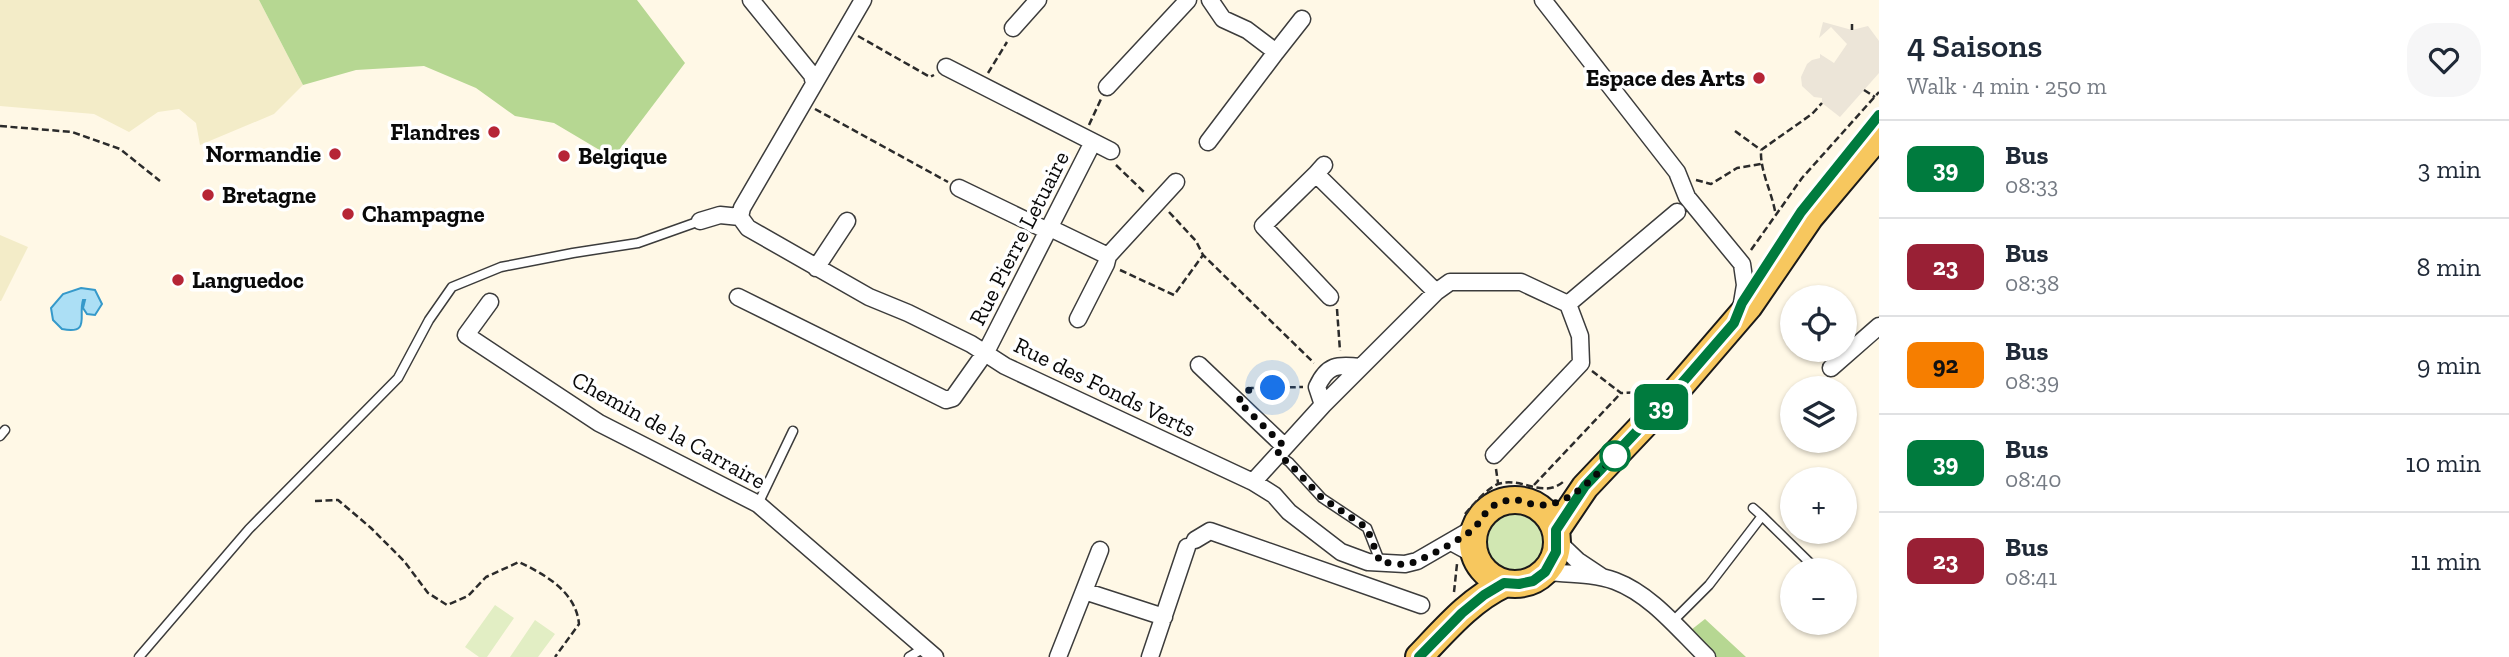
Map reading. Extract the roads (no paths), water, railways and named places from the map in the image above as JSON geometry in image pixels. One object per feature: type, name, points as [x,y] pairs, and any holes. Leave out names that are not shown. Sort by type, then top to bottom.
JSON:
[{"type":"main road","points":[[1419,657],[1457,605],[1473,589],[1466,544],[1488,508],[1500,502],[1525,500],[1535,496],[1556,502],[1675,391],[1738,313],[1759,261],[1801,212],[1877,106]]},
{"type":"main road","points":[[1759,261],[1810,217],[1879,135]]},
{"type":"main road","points":[[1466,544],[1494,580],[1519,584],[1533,581],[1545,572],[1556,552],[1557,535],[1576,482]]},
{"type":"main road","points":[[1535,496],[1557,535]]},
{"type":"main road","points":[[1457,605],[1484,595],[1504,583]]},
{"type":"street","points":[[751,0],[812,75],[814,83]]},
{"type":"street","points":[[701,221],[720,215],[740,217],[742,208],[863,0]]},
{"type":"street","points":[[1013,27],[1038,0]]},
{"type":"street","points":[[1107,87],[1188,0]]},
{"type":"street","points":[[1210,0],[1223,19],[1247,30],[1276,52]]},
{"type":"street","points":[[1543,0],[1623,99],[1677,172],[1687,197],[1759,261]]},
{"type":"street","points":[[1208,142],[1303,19]]},
{"type":"street","name":"Rue Pierre Letuaire","points":[[946,67],[1111,151]]},
{"type":"street","name":"Rue Pierre Letuaire","points":[[738,297],[946,400],[953,398],[985,354],[1049,230],[1088,139]]},
{"type":"street","points":[[1330,297],[1264,226],[1320,169],[1436,292]]},
{"type":"street","points":[[1078,319],[1107,260],[1176,182]]},
{"type":"street","points":[[959,188],[1107,260]]},
{"type":"street","points":[[1568,304],[1677,212]]},
{"type":"street","name":"Rue des Fonds Verts","points":[[740,217],[748,228],[869,297],[971,344],[1005,366],[1253,482],[1274,495],[1289,512],[1341,551],[1374,562],[1405,564],[1466,544]]},
{"type":"street","points":[[816,268],[847,221]]},
{"type":"street","points":[[1253,482],[1360,367],[1436,292],[1450,282],[1521,282],[1568,304],[1580,336],[1581,363],[1494,455]]},
{"type":"street","name":"Chemin de la Carraire","points":[[490,302],[466,335],[599,423],[758,504],[923,654]]},
{"type":"street","points":[[1831,368],[1879,326]]},
{"type":"street","points":[[1323,405],[1320,380],[1341,364],[1360,367]]},
{"type":"street","points":[[1199,365],[1238,401],[1280,450]]},
{"type":"street","points":[[1153,656],[1191,543],[1210,531],[1422,605]]},
{"type":"street","points":[[1557,535],[1575,558],[1604,578],[1628,587],[1651,602],[1707,657]]},
{"type":"street","points":[[1058,657],[1100,550]]},
{"type":"street","points":[[1360,584],[1374,562]]},
{"type":"street","points":[[1545,572],[1604,578]]},
{"type":"street","points":[[1084,591],[1164,617]]},
{"type":"lane","points":[[139,657],[249,529],[398,378],[429,320],[452,287],[501,267],[638,243],[701,221]]},
{"type":"lane","points":[[758,504],[793,431]]},
{"type":"lane","points":[[1280,450],[1322,498],[1367,528],[1374,562]]},
{"type":"lane","points":[[1753,508],[1805,558]]},
{"type":"lane","points":[[1672,622],[1709,585],[1762,516]]},
{"type":"water","points":[[81,288],[95,290],[102,304],[95,315],[87,314],[83,308],[83,300],[80,326],[71,330],[62,329],[53,320],[51,308],[63,294]]},
{"type":"place","name":"Espace des Arts","points":[[1759,78]]},
{"type":"place","name":"Flandres","points":[[494,132]]},
{"type":"place","name":"Normandie","points":[[335,154]]},
{"type":"place","name":"Belgique","points":[[564,156]]},
{"type":"place","name":"Bretagne","points":[[208,195]]},
{"type":"place","name":"Champagne","points":[[348,214]]},
{"type":"place","name":"Languedoc","points":[[178,280]]}]
